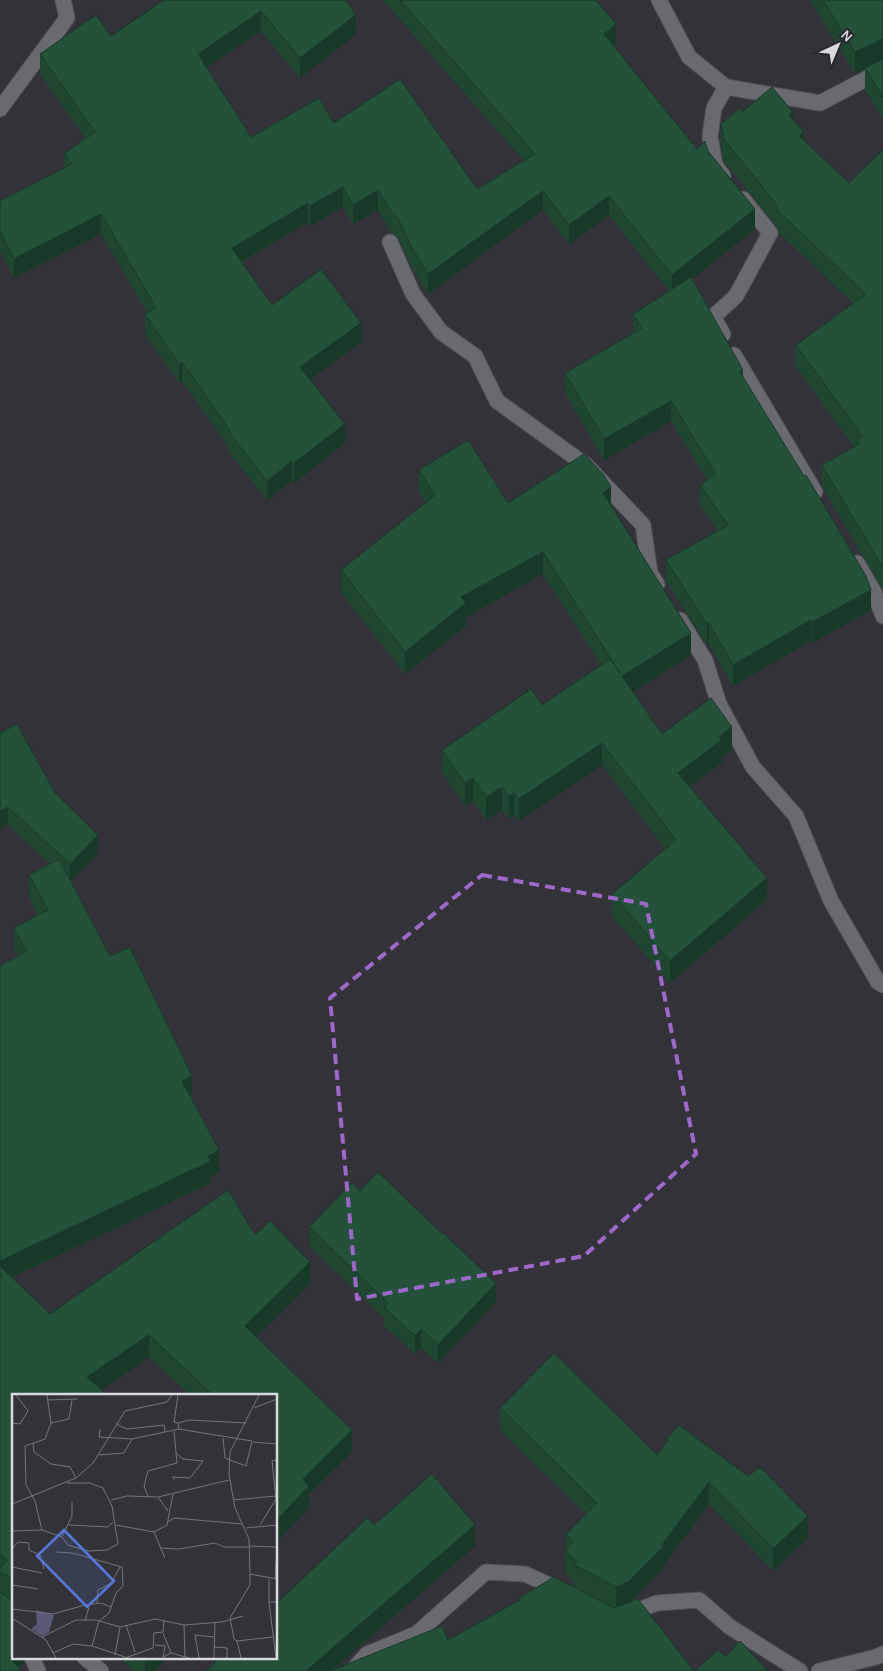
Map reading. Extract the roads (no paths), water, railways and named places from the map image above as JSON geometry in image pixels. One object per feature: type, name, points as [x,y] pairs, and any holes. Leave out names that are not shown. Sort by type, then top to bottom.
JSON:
[{"type":"street","points":[[0,109],[68,18],[63,0]]},
{"type":"street","points":[[659,0],[689,56],[726,87],[820,103],[883,70]]},
{"type":"street","points":[[726,87],[714,108],[710,136],[714,165],[770,233],[736,296],[713,317],[824,508]]},
{"type":"street","points":[[390,242],[413,294],[441,332],[475,356],[497,401],[587,466],[643,525],[650,573],[705,660],[719,704],[753,767],[796,816],[831,900],[878,982],[883,985]]},
{"type":"street","points":[[849,550],[874,592],[883,616]]},
{"type":"street","points":[[352,1671],[367,1654],[416,1634],[486,1572],[525,1574],[577,1599]]},
{"type":"street","points":[[615,1620],[657,1603],[699,1600],[730,1627],[800,1671]]},
{"type":"street","points":[[819,1671],[876,1658],[883,1654]]},
{"type":"street","points":[[32,1658],[38,1671]]},
{"type":"street","points":[[85,1658],[101,1671]]}]
